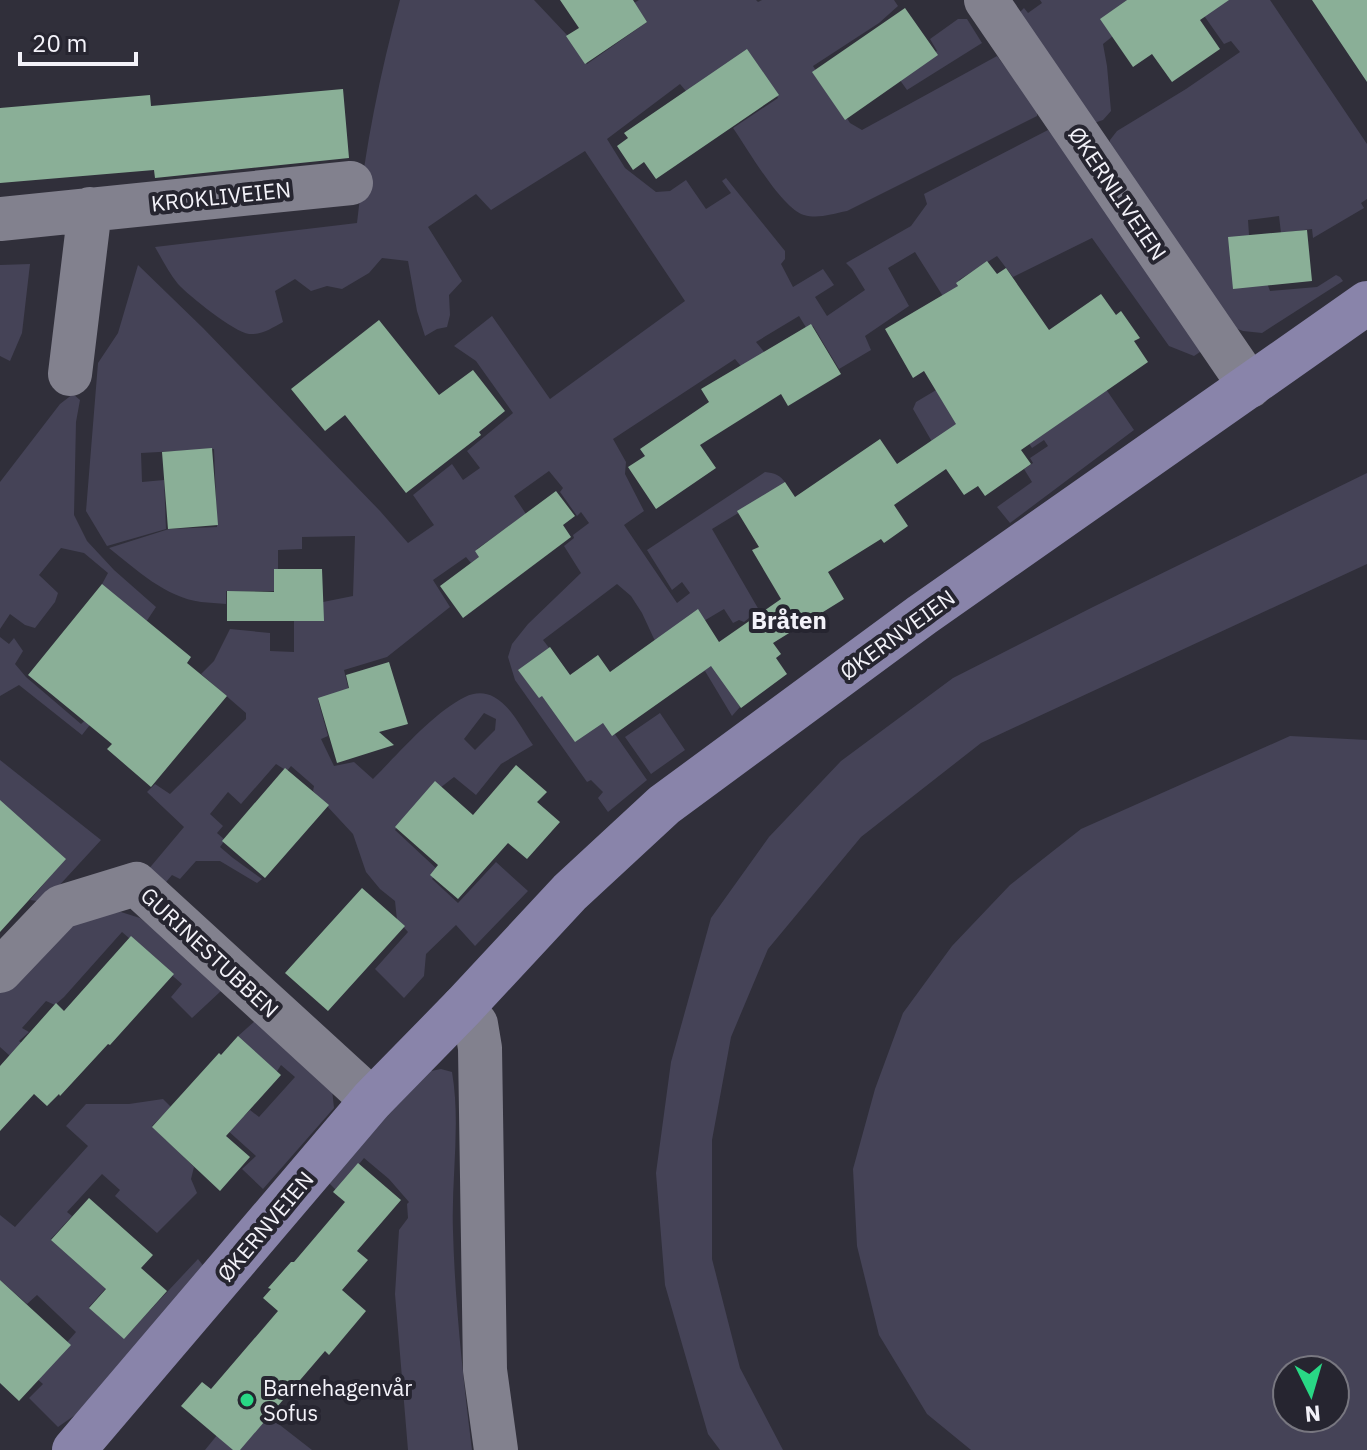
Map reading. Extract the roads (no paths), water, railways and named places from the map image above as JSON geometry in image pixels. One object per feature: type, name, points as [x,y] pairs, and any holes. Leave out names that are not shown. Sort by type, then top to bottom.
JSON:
[{"type":"street","name":"ØKERNLIVEIEN","points":[[986,0],[1250,386]]},
{"type":"street","name":"KROKLIVEIEN","points":[[0,219],[351,183]]},
{"type":"street","points":[[70,374],[90,209]]},
{"type":"street","name":"ØKERNVEIEN","points":[[74,1450],[372,1100],[570,892],[664,805],[922,615],[1367,303]]},
{"type":"street","name":"GURINESTUBBEN","points":[[0,971],[61,907],[136,884],[372,1100]]},
{"type":"street","points":[[463,1007],[476,1024],[480,1048],[485,1370],[496,1450]]},
{"type":"place","name":"Barnehagenvår Sofus","points":[[247,1400]]},
{"type":"district","name":"Bråten","points":[[789,620]]}]
